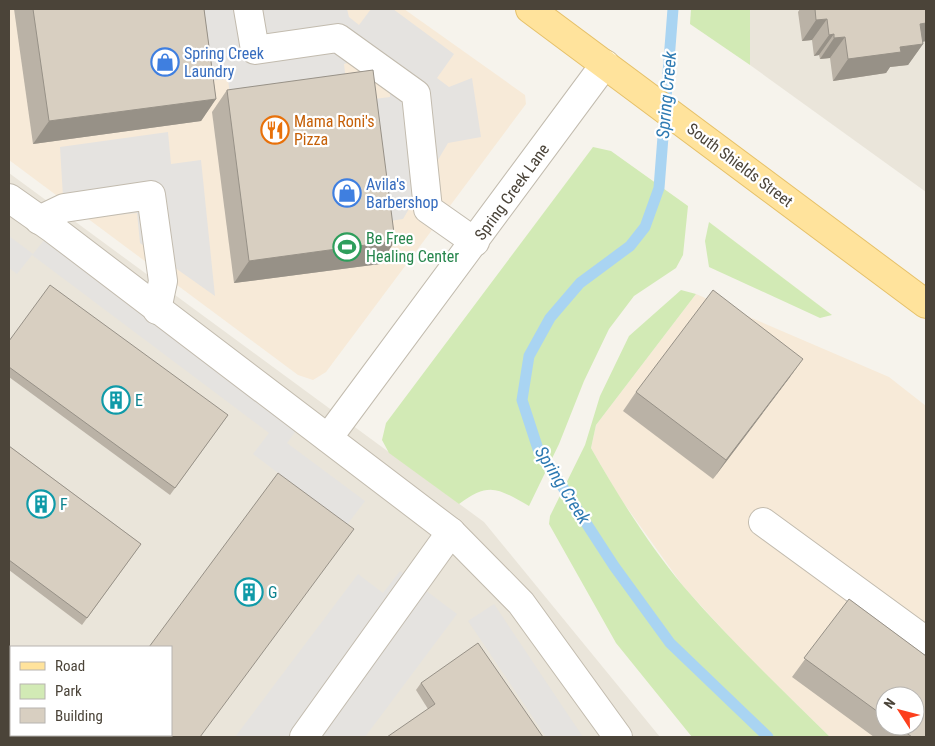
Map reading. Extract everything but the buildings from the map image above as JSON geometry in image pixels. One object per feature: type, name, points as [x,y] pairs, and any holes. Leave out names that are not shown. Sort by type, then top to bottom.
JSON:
[{"type":"main road","name":"South Shields Street","points":[[530,9],[926,304]]},
{"type":"street","points":[[248,9],[255,50],[338,38],[416,94],[428,209],[475,242]]},
{"type":"street","name":"Spring Creek Lane","points":[[328,438],[605,64]]},
{"type":"street","points":[[39,220],[64,208],[151,195],[163,281],[156,310]]},
{"type":"street","points":[[9,198],[451,532],[520,603],[618,737]]},
{"type":"street","points":[[763,522],[926,641]]},
{"type":"street","points":[[304,737],[451,532]]},
{"type":"shaded area","points":[[9,9],[404,9],[525,95],[526,104],[326,372],[313,380],[298,375],[9,160]]},
{"type":"shaded area","points":[[199,9],[347,9],[349,17],[359,25],[371,9],[393,9],[454,54],[437,78],[449,87],[472,78],[481,137],[448,143],[403,219],[383,222],[366,100],[390,97],[390,92],[351,62],[344,64],[347,89],[231,105],[228,79],[208,81]]},
{"type":"shaded area","points":[[750,9],[926,9],[926,192],[750,65]]},
{"type":"shaded area","points":[[168,132],[171,164],[201,160],[215,296],[140,243],[137,213],[89,218],[63,197],[60,147]]},
{"type":"shaded area","points":[[9,173],[484,522],[660,737],[9,737]]},
{"type":"shaded area","points":[[53,229],[301,424],[287,443],[365,501],[347,525],[253,454],[269,433],[32,255],[17,274],[9,268],[9,236],[33,254]]},
{"type":"shaded area","points":[[696,294],[889,377],[926,406],[926,737],[830,737],[746,655],[683,586],[618,495],[591,448],[596,425]]},
{"type":"shaded area","points":[[400,571],[457,614],[365,737],[235,737],[358,574],[383,593]]},
{"type":"shaded area","points":[[494,604],[583,737],[546,737],[468,621]]},
{"type":"green space","points":[[691,9],[750,9],[750,65],[690,24]]},
{"type":"green space","points":[[593,147],[611,151],[688,206],[683,255],[676,268],[634,296],[609,329],[584,381],[559,444],[529,506],[509,495],[494,490],[479,492],[459,504],[389,453],[382,440],[386,423]]},
{"type":"green space","points":[[709,222],[832,315],[820,318],[709,267],[705,241]]},
{"type":"green space","points":[[681,290],[696,294],[596,425],[591,448],[634,520],[684,587],[737,645],[830,737],[692,737],[616,643],[549,524],[550,516],[585,445],[600,396],[629,336]]},
{"type":"waterway","name":"Spring Creek","points":[[673,9],[659,188],[645,227],[630,246],[580,283],[550,318],[529,356],[522,400],[538,449],[614,566],[670,643],[768,737]]},
{"type":"place","name":"Spring Creek Laundry","points":[[165,62]]},
{"type":"place","name":"Mama Roni's Pizza","points":[[275,130]]},
{"type":"place","name":"Avila's Barbershop","points":[[347,193]]},
{"type":"place","name":"Be Free Healing Center","points":[[347,247]]},
{"type":"place","name":"E","points":[[116,400]]},
{"type":"place","name":"F","points":[[41,504]]},
{"type":"place","name":"G","points":[[249,592]]}]
